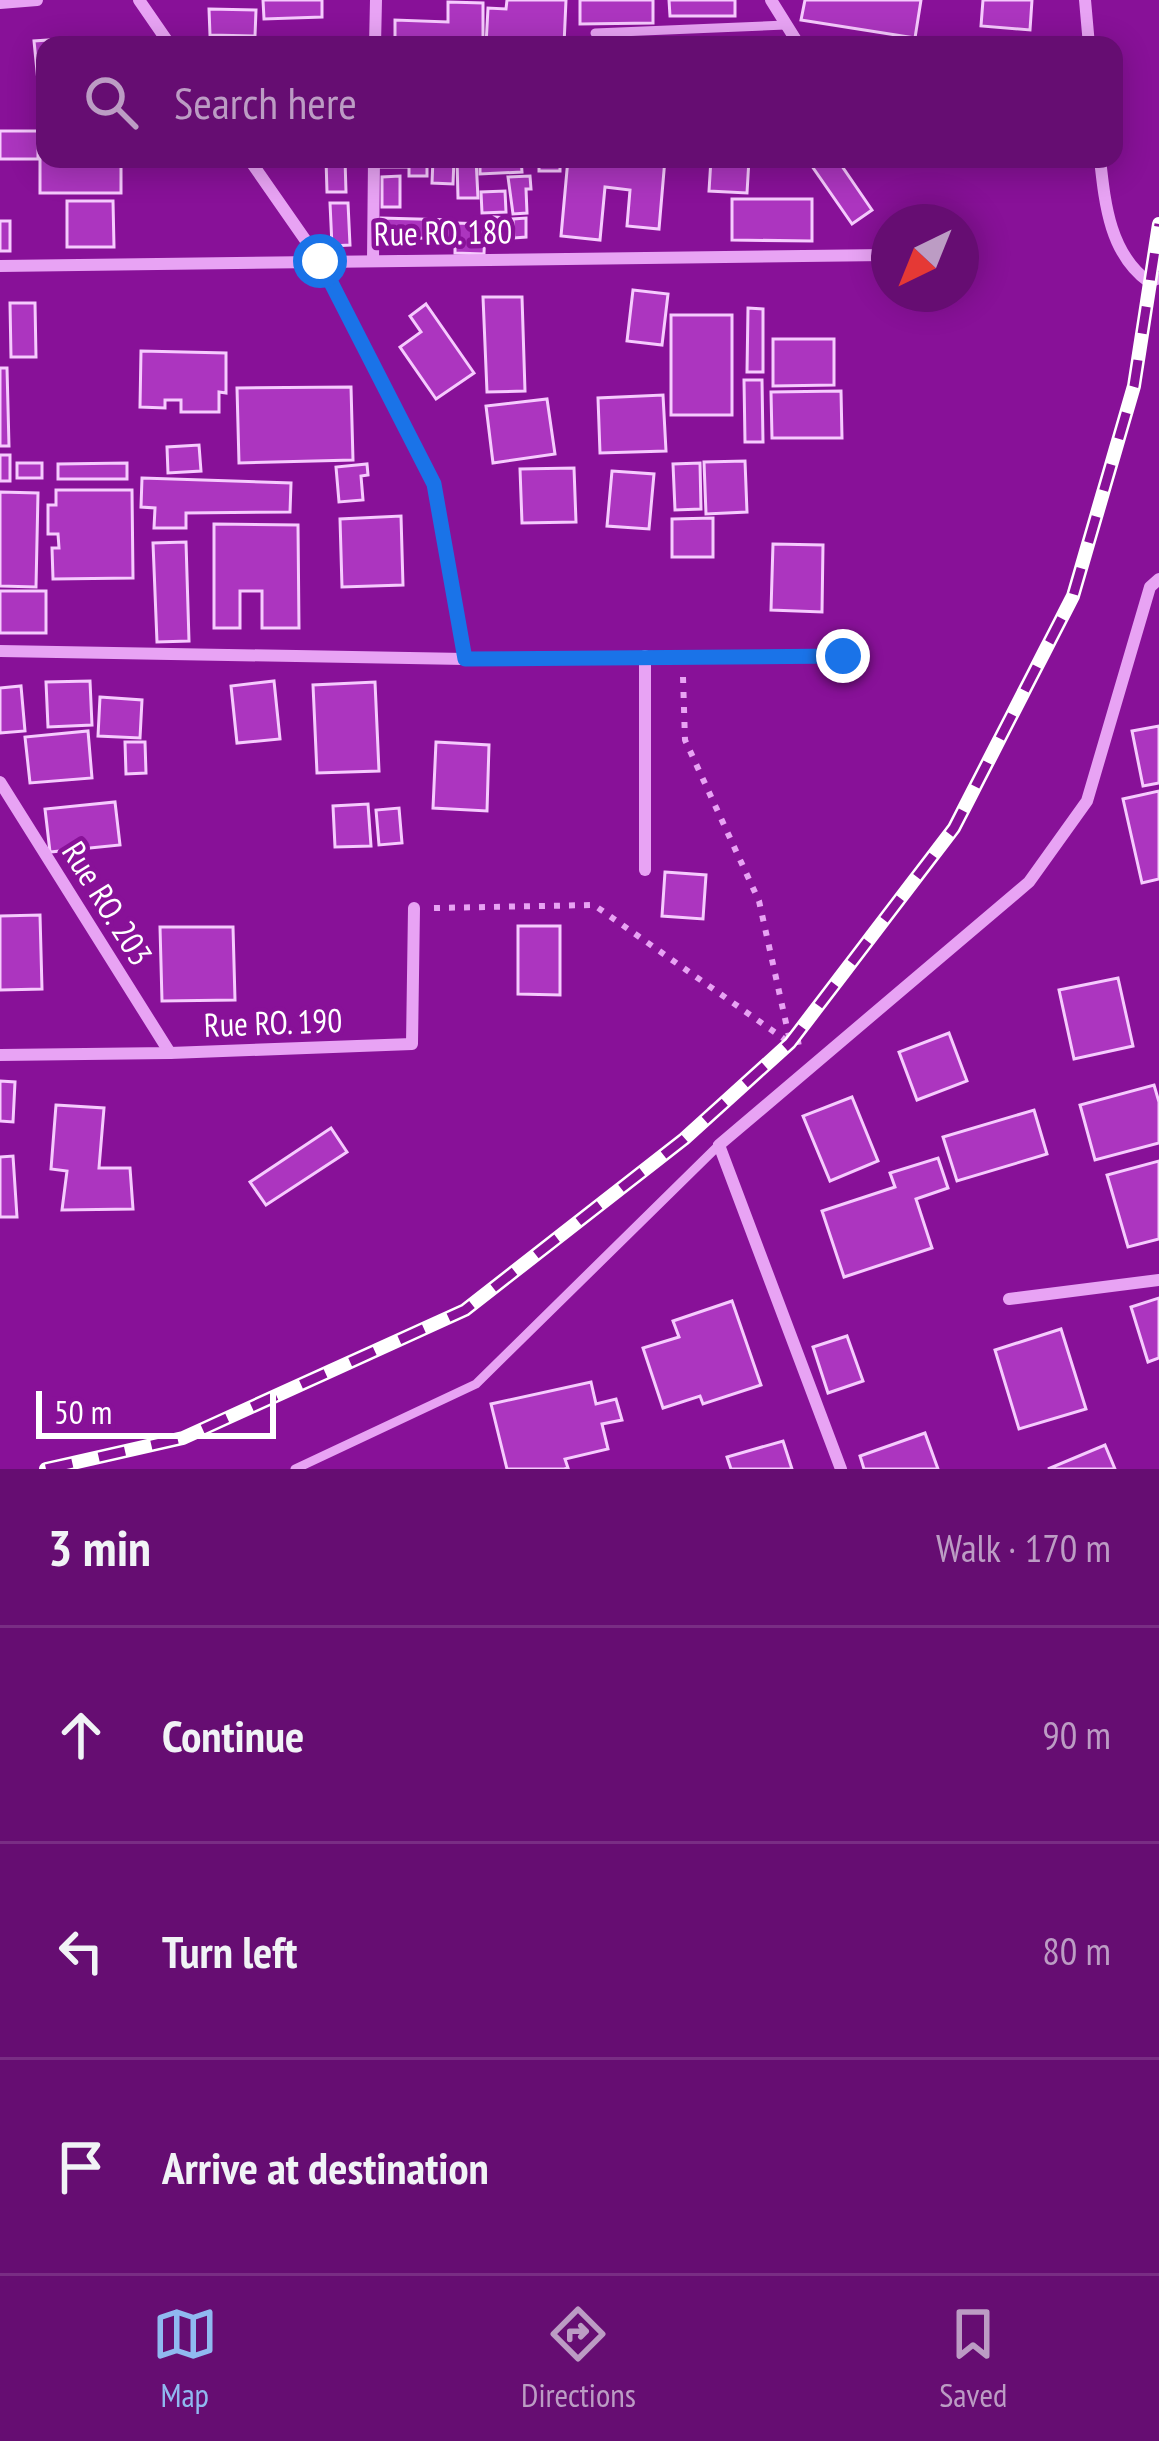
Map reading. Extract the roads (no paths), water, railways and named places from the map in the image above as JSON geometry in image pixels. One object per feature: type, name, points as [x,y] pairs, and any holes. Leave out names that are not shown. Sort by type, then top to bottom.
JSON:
[{"type":"street","points":[[0,3],[37,0]]},
{"type":"street","points":[[139,0],[164,36]]},
{"type":"street","points":[[375,36],[376,0]]},
{"type":"street","points":[[771,0],[793,36]]},
{"type":"street","points":[[1085,0],[1088,36]]},
{"type":"street","points":[[255,168],[320,261],[434,484],[465,659]]},
{"type":"street","points":[[373,260],[374,168]]},
{"type":"street","points":[[1101,168],[1105,210],[1128,267],[1149,282],[1159,278]]},
{"type":"street","name":"Rue RO. 180","points":[[0,266],[871,255]]},
{"type":"street","points":[[841,1469],[719,1145],[1029,882],[1088,801],[1150,586],[1159,578]]},
{"type":"street","points":[[0,651],[465,659],[843,656]]},
{"type":"street","points":[[645,656],[645,870]]},
{"type":"street","name":"Rue RO. 203","points":[[0,782],[170,1053]]},
{"type":"street","name":"Rue RO. 190","points":[[0,1055],[412,1043],[413,908]]},
{"type":"street","points":[[1009,1299],[1159,1280]]},
{"type":"lane","points":[[595,33],[785,25]]},
{"type":"lane","points":[[295,1469],[476,1384],[719,1145]]},
{"type":"railway","points":[[46,1469],[183,1438],[465,1310],[684,1139],[790,1043],[954,828],[1073,596],[1134,386],[1159,224]]}]
